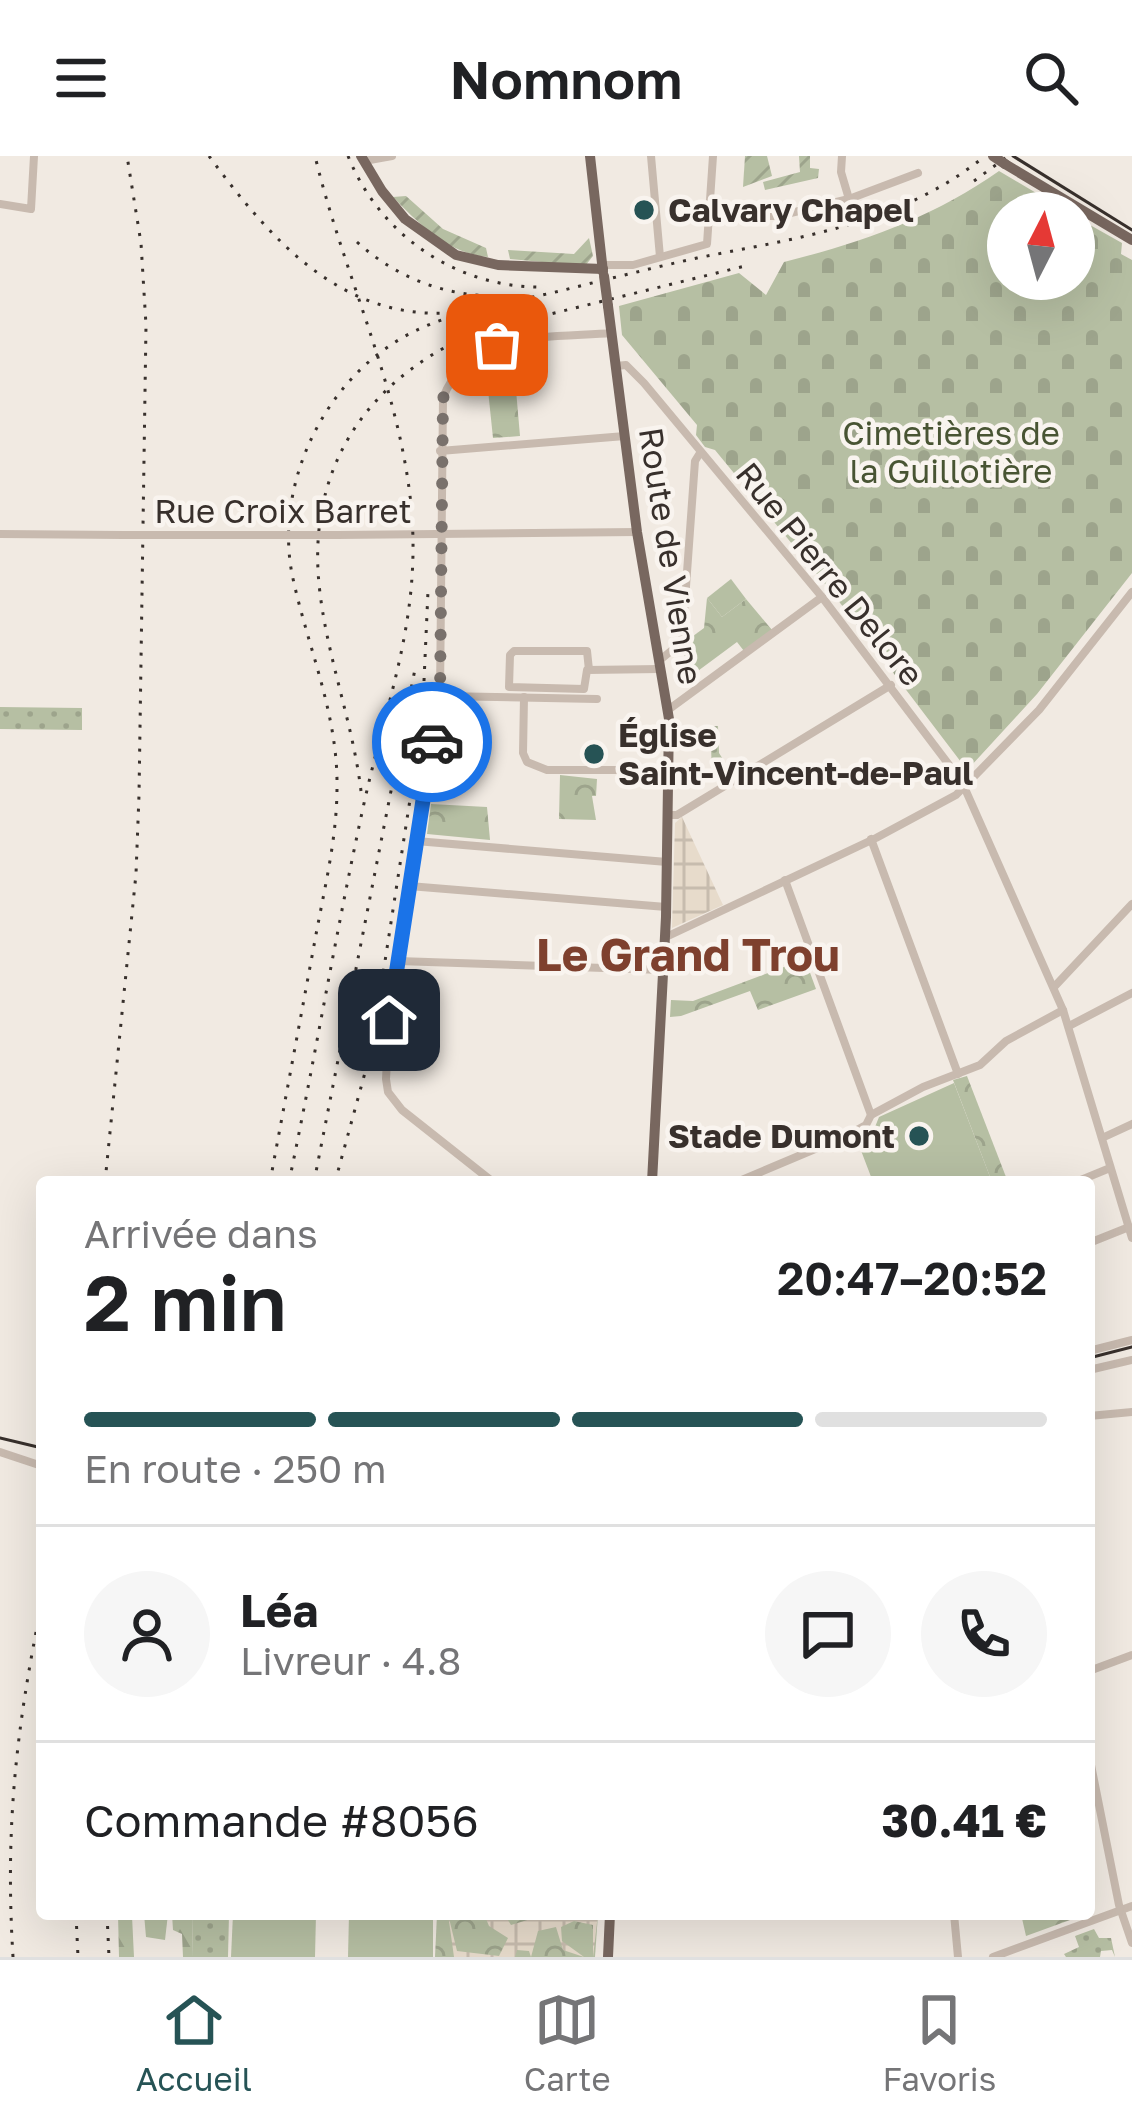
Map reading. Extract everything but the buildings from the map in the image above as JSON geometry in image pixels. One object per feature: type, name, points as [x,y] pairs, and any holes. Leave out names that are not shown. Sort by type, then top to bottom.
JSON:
[{"type":"main road","name":"Route de Vienne","points":[[590,156],[637,532],[668,710],[666,908],[652,1176]]},
{"type":"main road","points":[[993,156],[1011,161],[1022,174],[1132,240]]},
{"type":"main road","points":[[362,158],[405,219],[456,255],[498,265],[603,270]]},
{"type":"main road","points":[[608,1957],[610,1920]]},
{"type":"street","points":[[0,204],[31,209],[34,156]]},
{"type":"street","points":[[362,158],[392,156]]},
{"type":"street","points":[[651,156],[660,257]]},
{"type":"street","points":[[603,270],[707,244],[713,156]]},
{"type":"street","points":[[842,156],[849,199]]},
{"type":"street","points":[[710,216],[778,216],[849,199],[918,173]]},
{"type":"street","points":[[486,1176],[402,1109],[388,1092],[389,1020],[440,695],[440,451],[448,386],[461,366],[478,353],[508,342],[612,332]]},
{"type":"street","name":"Rue Pierre Delore","points":[[616,366],[626,365],[644,383],[822,597],[964,788],[1069,1026],[1130,1233]]},
{"type":"street","points":[[440,451],[625,436]]},
{"type":"street","points":[[589,670],[661,664],[682,642],[695,461],[700,455],[697,447]]},
{"type":"street","name":"Rue Croix Barret","points":[[0,534],[637,532]]},
{"type":"street","points":[[665,937],[871,839],[964,788],[1039,710],[1132,592]]},
{"type":"street","points":[[668,710],[822,597]]},
{"type":"street","points":[[587,651],[589,670],[584,688],[509,687],[514,652],[587,651]]},
{"type":"street","points":[[668,815],[677,815],[891,685]]},
{"type":"street","points":[[440,695],[597,699]]},
{"type":"street","points":[[524,698],[527,762],[547,770],[669,770]]},
{"type":"street","points":[[871,839],[958,1074]]},
{"type":"street","points":[[416,841],[667,862]]},
{"type":"street","points":[[785,880],[871,1115]]},
{"type":"street","points":[[409,886],[666,908]]},
{"type":"street","points":[[1054,987],[1132,904]]},
{"type":"street","points":[[398,961],[663,970]]},
{"type":"street","points":[[1069,1026],[1132,993]]},
{"type":"street","points":[[751,1176],[846,1136],[866,1124],[871,1115],[923,1087],[980,1065],[1006,1041],[1063,1010]]},
{"type":"street","points":[[1102,1138],[1132,1124]]},
{"type":"street","points":[[1091,1176],[1110,1168]]},
{"type":"street","points":[[1095,1242],[1130,1233]]},
{"type":"street","points":[[1095,1349],[1132,1340]]},
{"type":"street","points":[[1095,1369],[1132,1360]]},
{"type":"street","points":[[1095,1415],[1132,1412]]},
{"type":"street","points":[[0,1455],[36,1464]]},
{"type":"street","points":[[1095,1669],[1132,1655]]},
{"type":"street","points":[[1095,1785],[1120,1911],[1132,1942]]},
{"type":"street","points":[[993,1957],[1132,1906]]},
{"type":"street","points":[[955,1920],[958,1957]]},
{"type":"green space","points":[[745,156],[767,156],[772,176],[743,187]]},
{"type":"green space","points":[[799,156],[810,156],[810,168],[819,169],[818,178],[765,190],[763,182],[800,172]]},
{"type":"green space","name":"Cimetières de la Guillotière","points":[[999,171],[1034,192],[987,192],[987,300],[1095,300],[1095,228],[1122,243],[1121,254],[1132,260],[1132,573],[1037,694],[970,767],[964,766],[834,595],[715,450],[705,447],[696,435],[697,425],[622,335],[619,306],[739,273],[766,295],[784,262],[896,227]]},
{"type":"green space","points":[[406,196],[443,229],[486,248],[488,257],[460,250],[436,236],[393,197]]},
{"type":"green space","points":[[589,238],[593,256],[585,266],[510,259],[508,250],[574,254]]},
{"type":"green space","points":[[488,390],[516,390],[520,436],[493,438]]},
{"type":"green space","points":[[731,579],[746,599],[722,617],[707,598]]},
{"type":"green space","points":[[707,598],[722,617],[746,599],[772,630],[744,651],[737,642],[683,682],[689,667],[684,660],[685,642],[704,628]]},
{"type":"green space","points":[[0,707],[82,708],[82,730],[0,729]]},
{"type":"green space","points":[[718,726],[719,753],[726,764],[712,772],[711,747],[702,744],[702,727]]},
{"type":"green space","points":[[560,775],[597,779],[596,796],[592,796],[596,820],[559,819]]},
{"type":"green space","points":[[431,804],[487,807],[490,840],[427,834]]},
{"type":"green space","points":[[805,959],[816,989],[758,1010],[750,991],[670,1017],[671,1000],[693,1001]]},
{"type":"green space","points":[[967,1076],[1006,1176],[990,1176],[953,1080]]},
{"type":"green space","name":"Stade Dumont","points":[[954,1083],[990,1176],[871,1176],[857,1140],[873,1132],[879,1117]]},
{"type":"green space","points":[[118,1920],[132,1920],[134,1957],[119,1957]]},
{"type":"green space","points":[[145,1920],[167,1920],[165,1940],[146,1937]]},
{"type":"green space","points":[[172,1920],[193,1920],[192,1957],[183,1957],[182,1934],[173,1930]]},
{"type":"green space","points":[[193,1920],[229,1920],[228,1957],[192,1957]]},
{"type":"green space","points":[[233,1920],[316,1920],[315,1957],[231,1957]]},
{"type":"green space","points":[[349,1920],[433,1920],[433,1957],[348,1957]]},
{"type":"green space","points":[[437,1920],[598,1920],[595,1957],[435,1957]]},
{"type":"green space","points":[[1022,1920],[1070,1920],[1026,1936]]},
{"type":"green space","points":[[1094,1929],[1099,1938],[1111,1938],[1115,1957],[1112,1950],[1101,1951],[1100,1957],[1066,1957],[1079,1947],[1075,1936]]},
{"type":"shaded area","points":[[682,817],[723,905],[672,928],[675,823]]},
{"type":"shaded area","points":[[449,1920],[457,1951],[499,1956],[508,1938],[486,1920],[508,1920],[511,1925],[527,1920],[597,1920],[593,1957],[593,1925],[574,1921],[561,1927],[562,1941],[584,1957],[563,1950],[556,1927],[538,1931],[531,1957],[529,1951],[517,1950],[515,1957],[454,1957]]},
{"type":"tram line","points":[[1013,156],[1132,230]]},
{"type":"tram line","points":[[1095,1356],[1132,1347]]},
{"type":"tram line","points":[[0,1438],[36,1447]]},
{"type":"railway","points":[[106,1176],[136,874],[139,795],[146,325],[141,243],[127,156]]},
{"type":"railway","points":[[209,156],[282,242],[340,287],[409,311],[449,313]]},
{"type":"railway","points":[[290,1176],[363,808],[400,659],[413,546],[405,460],[395,416],[315,156]]},
{"type":"railway","points":[[348,156],[380,210],[426,252],[482,279],[545,287]]},
{"type":"railway","points":[[271,1176],[336,806],[332,733],[292,574],[289,538],[300,467],[333,402],[384,350],[432,323],[848,225],[919,198],[985,156]]},
{"type":"railway","points":[[974,181],[1008,156]]},
{"type":"railway","points":[[357,242],[389,266],[424,283],[462,293],[502,296]]},
{"type":"railway","points":[[506,325],[745,266]]},
{"type":"railway","points":[[361,791],[320,593],[318,541],[325,494],[341,452],[364,415],[395,382],[474,333],[522,316]]},
{"type":"railway","points":[[424,681],[428,591]]},
{"type":"railway","points":[[315,1176],[416,664]]},
{"type":"railway","points":[[337,1176],[377,1013],[420,735]]},
{"type":"railway","points":[[13,1957],[10,1865],[15,1778],[36,1634]]},
{"type":"railway","points":[[76,1920],[78,1957]]},
{"type":"railway","points":[[107,1920],[109,1957]]},
{"type":"way so far","points":[[432,742],[440,695],[443,398],[461,366],[497,345]]},
{"type":"place","name":"Calvary Chapel","points":[[644,210]]},
{"type":"place","name":"Église Saint-Vincent-de-Paul","points":[[594,754]]},
{"type":"place","name":"Stade Dumont","points":[[919,1136]]},
{"type":"district","name":"Le Grand Trou","points":[[688,955]]},
{"type":"route","points":[[389,1020],[432,742]]}]
